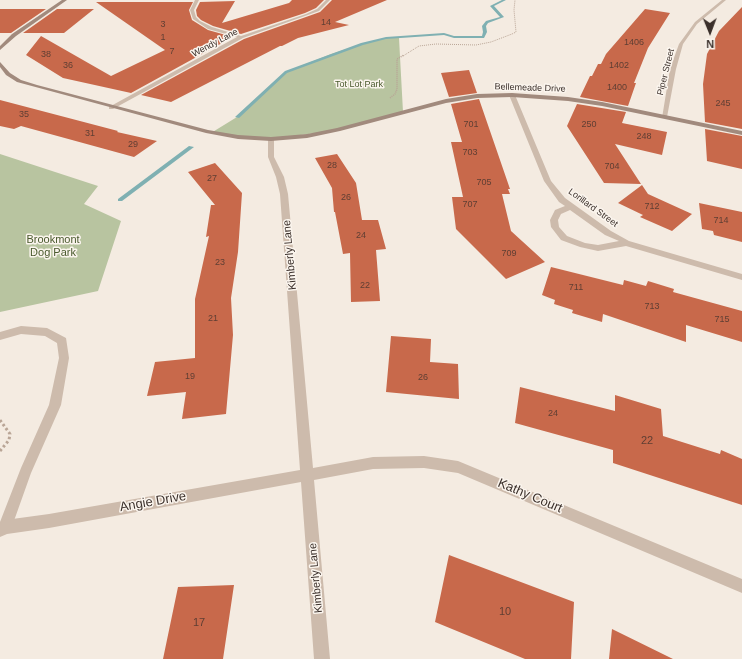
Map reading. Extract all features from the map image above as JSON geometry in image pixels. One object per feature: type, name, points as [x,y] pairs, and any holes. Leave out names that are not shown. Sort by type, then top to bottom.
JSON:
[{"type":"street","points":[[0,49],[14,34],[65,0]]},
{"type":"street","points":[[197,0],[192,10],[194,18],[210,28],[241,37]]},
{"type":"street","name":"Wendy Lane","points":[[112,108],[241,37],[307,15],[318,10],[328,0]]},
{"type":"street","name":"Piper Street","points":[[664,117],[673,69],[681,44],[696,23],[724,0]]},
{"type":"street","points":[[0,64],[8,74],[19,81],[112,108],[208,132],[238,137],[271,139]]},
{"type":"street","name":"Bellemeade Drive","points":[[271,139],[306,136],[338,130],[454,100],[477,96],[512,95],[568,99],[742,133]]},
{"type":"street","name":"Lorillard Street","points":[[512,95],[548,181],[562,200],[608,233],[625,241],[626,244],[742,277]]},
{"type":"street","name":"Kimberly Lane","points":[[271,139],[271,157],[280,176],[284,194],[322,659]]},
{"type":"street","points":[[571,206],[558,212],[554,220],[555,227],[564,238],[583,245],[598,248],[626,244]]},
{"type":"street","points":[[0,336],[21,330],[46,332],[62,341],[64,358],[55,405],[2,528]]},
{"type":"street","name":"Kathy Court","points":[[307,476],[373,463],[424,462],[458,467],[742,586]]},
{"type":"street","name":"Angie Drive","points":[[2,528],[307,476]]},
{"type":"path","points":[[397,114],[385,107],[384,104],[395,94],[397,89],[397,58],[419,46],[436,44],[476,45],[491,42],[512,34],[516,32],[514,10],[515,0]]},
{"type":"path","points":[[0,420],[10,434],[9,440],[0,451]]},
{"type":"green space","name":"Tot Lot Park","points":[[386,38],[399,38],[403,112],[338,130],[271,139],[211,133],[237,117],[286,72],[331,54]]},
{"type":"green space","name":"Brookmont Dog Park","points":[[0,154],[98,186],[84,204],[121,221],[98,291],[0,312]]},
{"type":"building","points":[[292,0],[324,0],[316,8],[305,13],[241,34],[213,26],[201,20],[197,16],[196,10],[200,2],[235,1],[222,23],[289,3]]},
{"type":"building","points":[[332,0],[387,0],[335,22],[349,25],[298,38],[171,102],[141,95],[244,39],[320,12]]},
{"type":"building","points":[[96,2],[193,2],[189,10],[192,20],[208,30],[233,37],[131,93],[63,78],[26,55],[41,36],[111,76],[165,50]]},
{"type":"building","points":[[742,7],[742,129],[705,122],[703,84],[707,54],[719,31]]},
{"type":"building","points":[[0,9],[46,9],[11,33],[0,33]]},
{"type":"building","points":[[57,9],[94,9],[64,33],[23,33]]},
{"type":"building","points":[[645,9],[670,13],[648,48],[634,83],[636,83],[628,106],[580,97],[590,76],[592,76],[598,64],[601,64],[606,54]]},
{"type":"building","points":[[469,70],[477,93],[449,97],[441,73]]},
{"type":"building","points":[[479,99],[510,189],[508,189],[510,194],[502,194],[511,231],[545,262],[506,279],[456,229],[452,197],[463,197],[451,142],[462,142],[451,104]]},
{"type":"building","points":[[0,100],[118,131],[117,132],[157,141],[134,157],[21,126],[14,129],[0,126]]},
{"type":"building","points":[[577,104],[626,112],[622,123],[667,132],[662,155],[615,144],[641,184],[604,183],[567,126]]},
{"type":"building","points":[[705,129],[742,136],[742,169],[707,161]]},
{"type":"building","points":[[337,154],[356,183],[362,220],[378,220],[386,249],[376,250],[380,301],[351,302],[350,253],[343,254],[334,212],[332,188],[315,158]]},
{"type":"building","points":[[215,163],[242,193],[238,252],[231,298],[233,335],[226,414],[182,419],[186,392],[147,396],[155,362],[195,358],[195,299],[209,236],[206,237],[211,205],[215,205],[188,172]]},
{"type":"building","points":[[642,185],[648,194],[692,214],[672,231],[640,217],[643,215],[618,203]]},
{"type":"building","points":[[699,203],[742,212],[742,242],[714,235],[713,231],[702,229]]},
{"type":"building","points":[[551,267],[623,285],[624,280],[646,286],[648,281],[674,289],[673,292],[742,311],[742,342],[686,325],[686,342],[603,314],[602,322],[572,313],[573,310],[554,304],[555,300],[542,295]]},
{"type":"building","points":[[391,336],[431,339],[430,362],[458,364],[459,399],[386,392]]},
{"type":"building","points":[[520,387],[615,411],[615,395],[661,409],[663,436],[720,454],[721,450],[742,459],[742,505],[613,463],[613,450],[515,423]]},
{"type":"building","points":[[449,555],[574,602],[571,659],[525,659],[435,622]]},
{"type":"building","points":[[234,585],[223,659],[163,659],[178,587]]},
{"type":"building","points":[[612,629],[673,659],[609,659]]},
{"type":"waterway","points":[[237,117],[286,72],[362,44],[386,38],[444,34],[454,37],[483,37],[485,32],[484,26],[487,22],[502,17],[492,6],[504,0]]},
{"type":"waterway","points":[[120,200],[191,147]]}]
